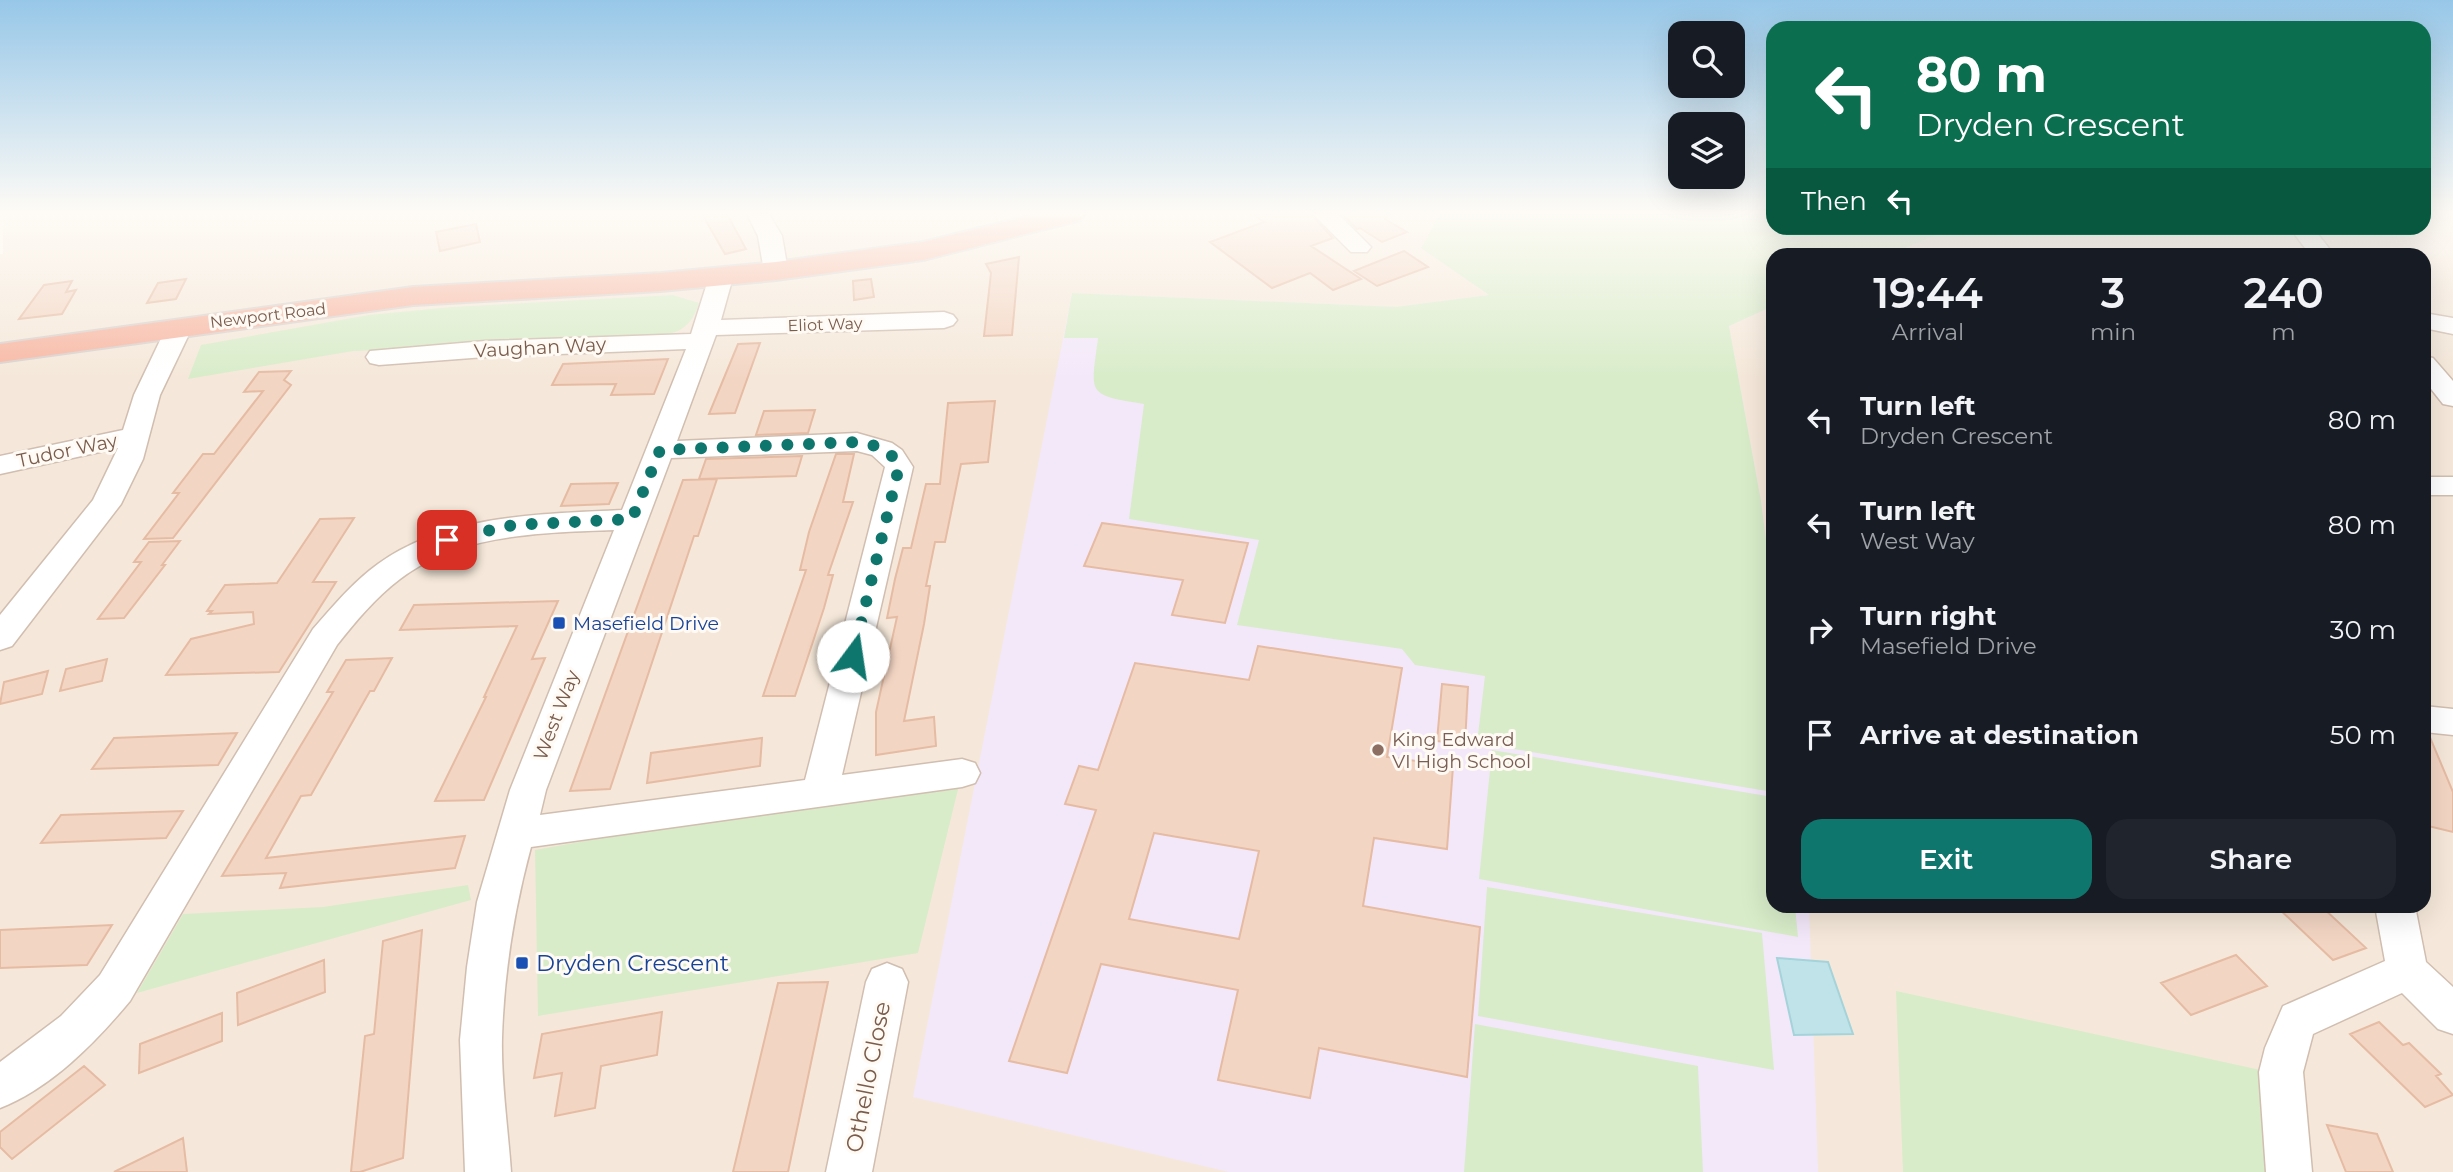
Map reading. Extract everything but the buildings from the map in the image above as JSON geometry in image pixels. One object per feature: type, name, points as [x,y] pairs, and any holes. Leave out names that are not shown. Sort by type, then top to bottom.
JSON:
[{"type":"highway","name":"Newport Road","points":[[0,353],[413,296],[720,277],[793,269]]},
{"type":"street","name":"West Way","points":[[488,1172],[481,1040],[487,967],[497,902],[537,765],[704,334],[720,277]]},
{"type":"street","name":"Eliot Way","points":[[704,334],[944,320]]},
{"type":"street","points":[[2431,322],[2453,326]]},
{"type":"street","points":[[0,638],[107,504],[129,459],[147,395],[179,328]]},
{"type":"street","name":"Vaughan Way","points":[[379,357],[704,334]]},
{"type":"street","points":[[2431,372],[2453,398]]},
{"type":"street","name":"Tudor Way","points":[[0,465],[135,436]]},
{"type":"street","points":[[660,450],[857,442],[871,444],[894,457],[899,467],[820,791]]},
{"type":"street","points":[[2431,486],[2453,486]]},
{"type":"street","points":[[0,1087],[67,1040],[93,1015],[115,988],[325,637],[358,596],[399,564],[447,540],[468,534],[513,525],[632,519]]},
{"type":"street","points":[[2431,720],[2453,722]]},
{"type":"street","points":[[515,834],[962,773]]},
{"type":"street","points":[[2396,913],[2407,971],[2453,1015]]},
{"type":"street","points":[[2289,1172],[2281,1072],[2286,1048],[2298,1020],[2407,971]]},
{"type":"street","name":"Othello Close","points":[[849,1172],[887,982]]},
{"type":"shaded area","points":[[0,269],[1766,269],[1766,913],[2431,913],[2431,269],[2453,269],[2453,1172],[0,1172]]},
{"type":"shaded area","name":"King Edward VI High School","points":[[1451,269],[1766,269],[1766,309],[1729,326],[1766,539],[1766,913],[1809,913],[1818,1172],[1229,1172],[913,1097],[1072,293],[1396,307],[1489,295]]},
{"type":"green space","points":[[1451,269],[1766,269],[1766,309],[1729,326],[1766,540],[1766,791],[1477,743],[1485,676],[1415,665],[1402,649],[1237,625],[1259,540],[1129,519],[1144,404],[1111,398],[1096,389],[1094,371],[1098,338],[1064,338],[1072,293],[1396,307],[1489,295]]},
{"type":"green space","points":[[673,295],[699,303],[690,321],[670,334],[642,338],[353,351],[188,379],[201,345],[369,315],[453,307]]},
{"type":"green space","points":[[1492,750],[1766,796],[1766,913],[1796,913],[1798,937],[1479,879]]},
{"type":"green space","points":[[962,773],[918,953],[538,1016],[535,850]]},
{"type":"green space","points":[[468,885],[471,900],[137,993],[183,914],[323,907]]},
{"type":"green space","points":[[1487,887],[1762,933],[1774,1070],[1478,1016]]},
{"type":"green space","points":[[1896,991],[2270,1072],[2277,1172],[1903,1172]]},
{"type":"green space","points":[[1475,1024],[1698,1066],[1703,1172],[1464,1172]]},
{"type":"water","points":[[1777,958],[1828,962],[1853,1034],[1794,1035]]},
{"type":"place","name":"Masefield Drive","points":[[559,623]]},
{"type":"place","name":"King Edward VI High School","points":[[1378,750]]},
{"type":"place","name":"Dryden Crescent","points":[[522,963]]},
{"type":"route","points":[[447,540],[513,525],[632,519],[660,450],[857,442],[871,444],[887,450],[899,467],[853,656]]}]
